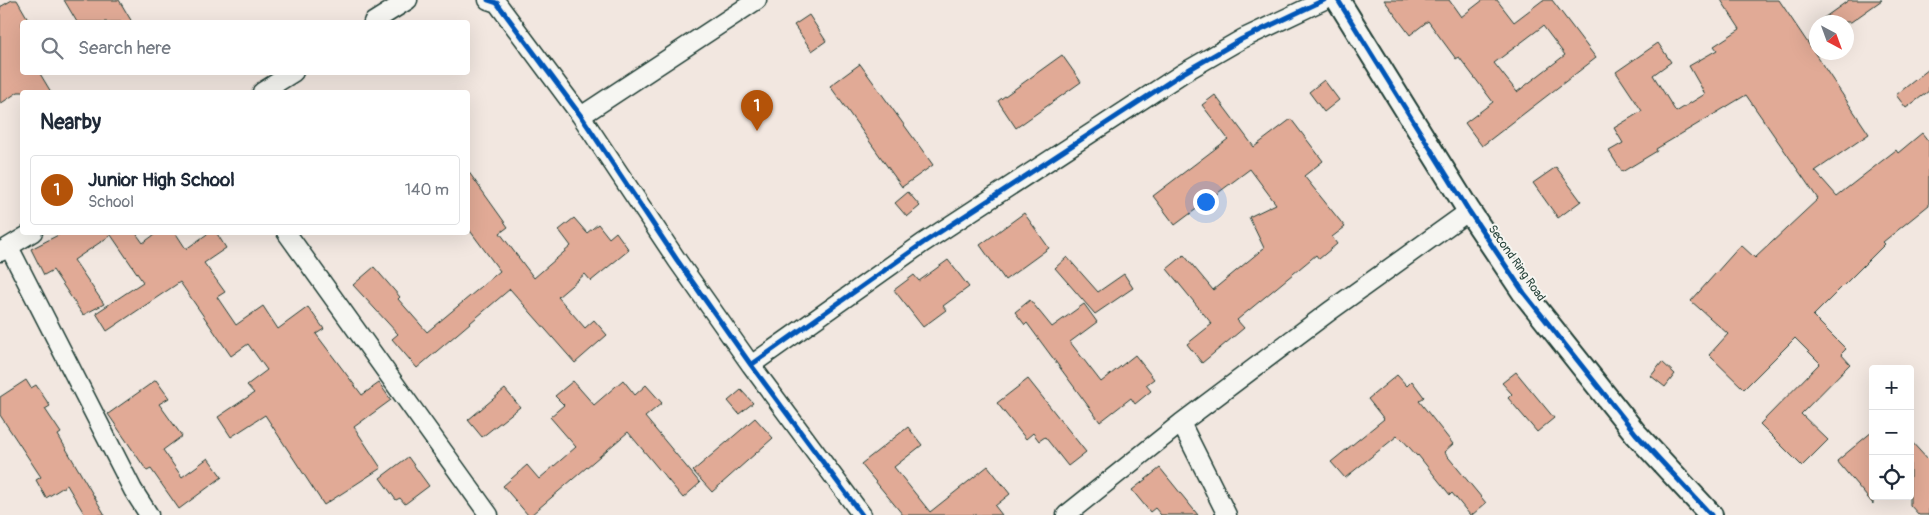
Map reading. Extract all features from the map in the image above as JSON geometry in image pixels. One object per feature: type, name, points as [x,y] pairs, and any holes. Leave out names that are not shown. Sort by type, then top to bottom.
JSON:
[{"type":"street","points":[[375,20],[408,0]]},
{"type":"street","points":[[488,0],[497,3],[581,116],[677,260],[751,365],[862,515]]},
{"type":"street","points":[[581,116],[757,0]]},
{"type":"street","points":[[751,365],[922,243],[1183,73],[1242,39],[1324,0]]},
{"type":"street","name":"Second Ring Road","points":[[1338,0],[1469,211],[1524,293],[1636,434],[1711,515]]},
{"type":"street","points":[[265,90],[289,75]]},
{"type":"street","points":[[1066,515],[1181,423],[1330,311],[1469,211]]},
{"type":"street","points":[[28,235],[4,250],[133,490],[149,515]]},
{"type":"street","points":[[288,235],[489,515]]},
{"type":"street","points":[[1181,423],[1227,515]]},
{"type":"building","points":[[12,0],[17,0],[28,19],[20,20],[20,75],[41,75],[50,90],[20,90],[20,92],[0,104],[0,7]]},
{"type":"building","points":[[64,0],[119,0],[131,20],[76,20]]},
{"type":"building","points":[[1384,0],[1449,0],[1461,17],[1483,0],[1497,0],[1514,22],[1543,0],[1552,0],[1596,58],[1482,146],[1465,123],[1493,102],[1459,57],[1456,59],[1428,21],[1410,35]],"holes":[[[1543,26],[1565,55],[1517,92],[1494,63]]]},
{"type":"building","points":[[1721,0],[1779,0],[1809,45],[1809,60],[1819,60],[1869,134],[1815,171],[1837,196],[1896,150],[1898,153],[1922,133],[1929,142],[1929,205],[1883,242],[1885,244],[1813,316],[1846,349],[1841,354],[1850,364],[1801,414],[1828,440],[1802,466],[1760,424],[1820,363],[1795,338],[1744,389],[1709,355],[1728,334],[1691,301],[1741,245],[1755,258],[1818,199],[1746,95],[1656,149],[1657,151],[1622,172],[1609,151],[1623,143],[1614,128],[1642,111],[1616,72],[1658,43],[1671,62],[1653,75],[1676,112],[1705,94],[1689,66],[1717,50],[1714,46],[1740,29]]},
{"type":"building","points":[[1849,0],[1882,0],[1854,20],[1854,15],[1828,15]]},
{"type":"building","points":[[809,15],[826,41],[812,51],[794,25]]},
{"type":"building","points":[[1062,55],[1081,82],[1016,128],[998,101]]},
{"type":"building","points":[[860,64],[933,165],[902,187],[830,86]]},
{"type":"building","points":[[1929,69],[1929,91],[1906,108],[1896,95]]},
{"type":"building","points":[[1324,80],[1339,100],[1324,112],[1309,92]]},
{"type":"building","points":[[1215,95],[1254,147],[1291,119],[1323,161],[1304,176],[1345,227],[1332,237],[1337,244],[1319,259],[1316,255],[1237,320],[1244,328],[1202,363],[1187,344],[1212,324],[1167,269],[1184,255],[1213,290],[1264,248],[1249,217],[1276,204],[1250,169],[1175,225],[1153,196],[1228,139],[1202,105]]},
{"type":"building","points":[[1556,167],[1581,201],[1558,218],[1533,183]]},
{"type":"building","points":[[470,174],[508,227],[500,233],[534,278],[571,246],[559,230],[574,218],[587,233],[598,224],[609,238],[616,232],[629,250],[591,281],[585,274],[558,297],[585,328],[594,320],[607,335],[575,363],[510,289],[417,368],[392,339],[398,334],[353,285],[374,267],[400,297],[398,299],[427,332],[500,271],[470,231]]},
{"type":"building","points":[[908,192],[920,206],[907,217],[895,203]]},
{"type":"building","points":[[1024,213],[1049,248],[1005,280],[980,245]]},
{"type":"building","points":[[58,235],[111,235],[74,260],[104,304],[83,315],[53,270],[44,275],[31,249]]},
{"type":"building","points":[[111,235],[137,235],[143,243],[154,235],[177,235],[186,249],[206,235],[218,235],[226,248],[204,263],[225,292],[217,297],[236,325],[263,306],[278,329],[308,307],[324,329],[316,334],[362,395],[379,383],[391,400],[354,427],[381,468],[324,505],[265,415],[231,437],[218,417],[254,393],[247,385],[267,370],[248,344],[231,356],[180,282],[107,331],[96,313],[143,282]]},
{"type":"building","points":[[1067,257],[1098,292],[1124,274],[1133,288],[1095,314],[1055,268]]},
{"type":"building","points":[[948,260],[969,287],[943,306],[946,310],[923,327],[894,290],[914,275],[919,281]]},
{"type":"building","points":[[1030,300],[1052,327],[1084,304],[1097,322],[1070,342],[1101,382],[1135,355],[1154,379],[1146,385],[1151,391],[1135,404],[1131,398],[1100,422],[1027,323],[1025,325],[1015,312]]},
{"type":"building","points":[[1662,362],[1675,374],[1665,387],[1651,376]]},
{"type":"building","points":[[1516,372],[1554,418],[1537,432],[1508,398],[1512,394],[1502,383]]},
{"type":"building","points":[[1397,375],[1407,386],[1412,381],[1424,397],[1419,401],[1453,444],[1444,452],[1486,503],[1472,515],[1452,493],[1450,495],[1418,455],[1397,436],[1345,478],[1331,462],[1384,419],[1368,399]]},
{"type":"building","points":[[1028,379],[1086,452],[1068,466],[1045,437],[1039,441],[1033,433],[1026,439],[997,403]]},
{"type":"building","points":[[26,380],[31,388],[36,385],[50,406],[45,409],[61,433],[58,435],[105,515],[85,515],[67,485],[46,498],[36,480],[41,477],[0,415],[0,397]]},
{"type":"building","points":[[156,380],[169,398],[159,404],[182,436],[163,450],[182,477],[208,458],[222,477],[179,509],[151,469],[147,471],[108,414]]},
{"type":"building","points":[[623,380],[635,395],[646,385],[662,403],[645,417],[700,483],[683,498],[628,432],[531,515],[528,515],[503,486],[527,465],[539,479],[576,447],[550,417],[564,405],[555,396],[573,381],[594,405]]},
{"type":"building","points":[[505,389],[520,407],[482,437],[468,420]]},
{"type":"building","points":[[741,390],[753,403],[739,414],[728,401]]},
{"type":"building","points":[[755,418],[773,438],[712,492],[693,471]]},
{"type":"building","points":[[908,427],[922,445],[894,467],[930,512],[988,466],[1010,494],[995,506],[1002,515],[903,515],[861,464]]},
{"type":"building","points":[[1869,434],[1869,499],[1837,461]]},
{"type":"building","points":[[1914,444],[1929,461],[1929,515],[1919,515],[1910,505],[1910,500],[1914,500]]},
{"type":"building","points":[[408,457],[429,486],[405,504],[400,498],[396,500],[380,478]]},
{"type":"building","points":[[1160,468],[1198,515],[1161,515],[1155,508],[1150,512],[1132,490]]},
{"type":"cycle path","points":[[488,0],[497,3],[581,116],[677,260],[751,365],[862,515]]},
{"type":"cycle path","points":[[751,365],[923,243],[1183,73],[1242,39],[1324,0]]},
{"type":"cycle path","points":[[1338,0],[1469,211],[1524,293],[1636,434],[1711,515]]},
{"type":"place","name":"Junior High School","points":[[757,131]]}]
